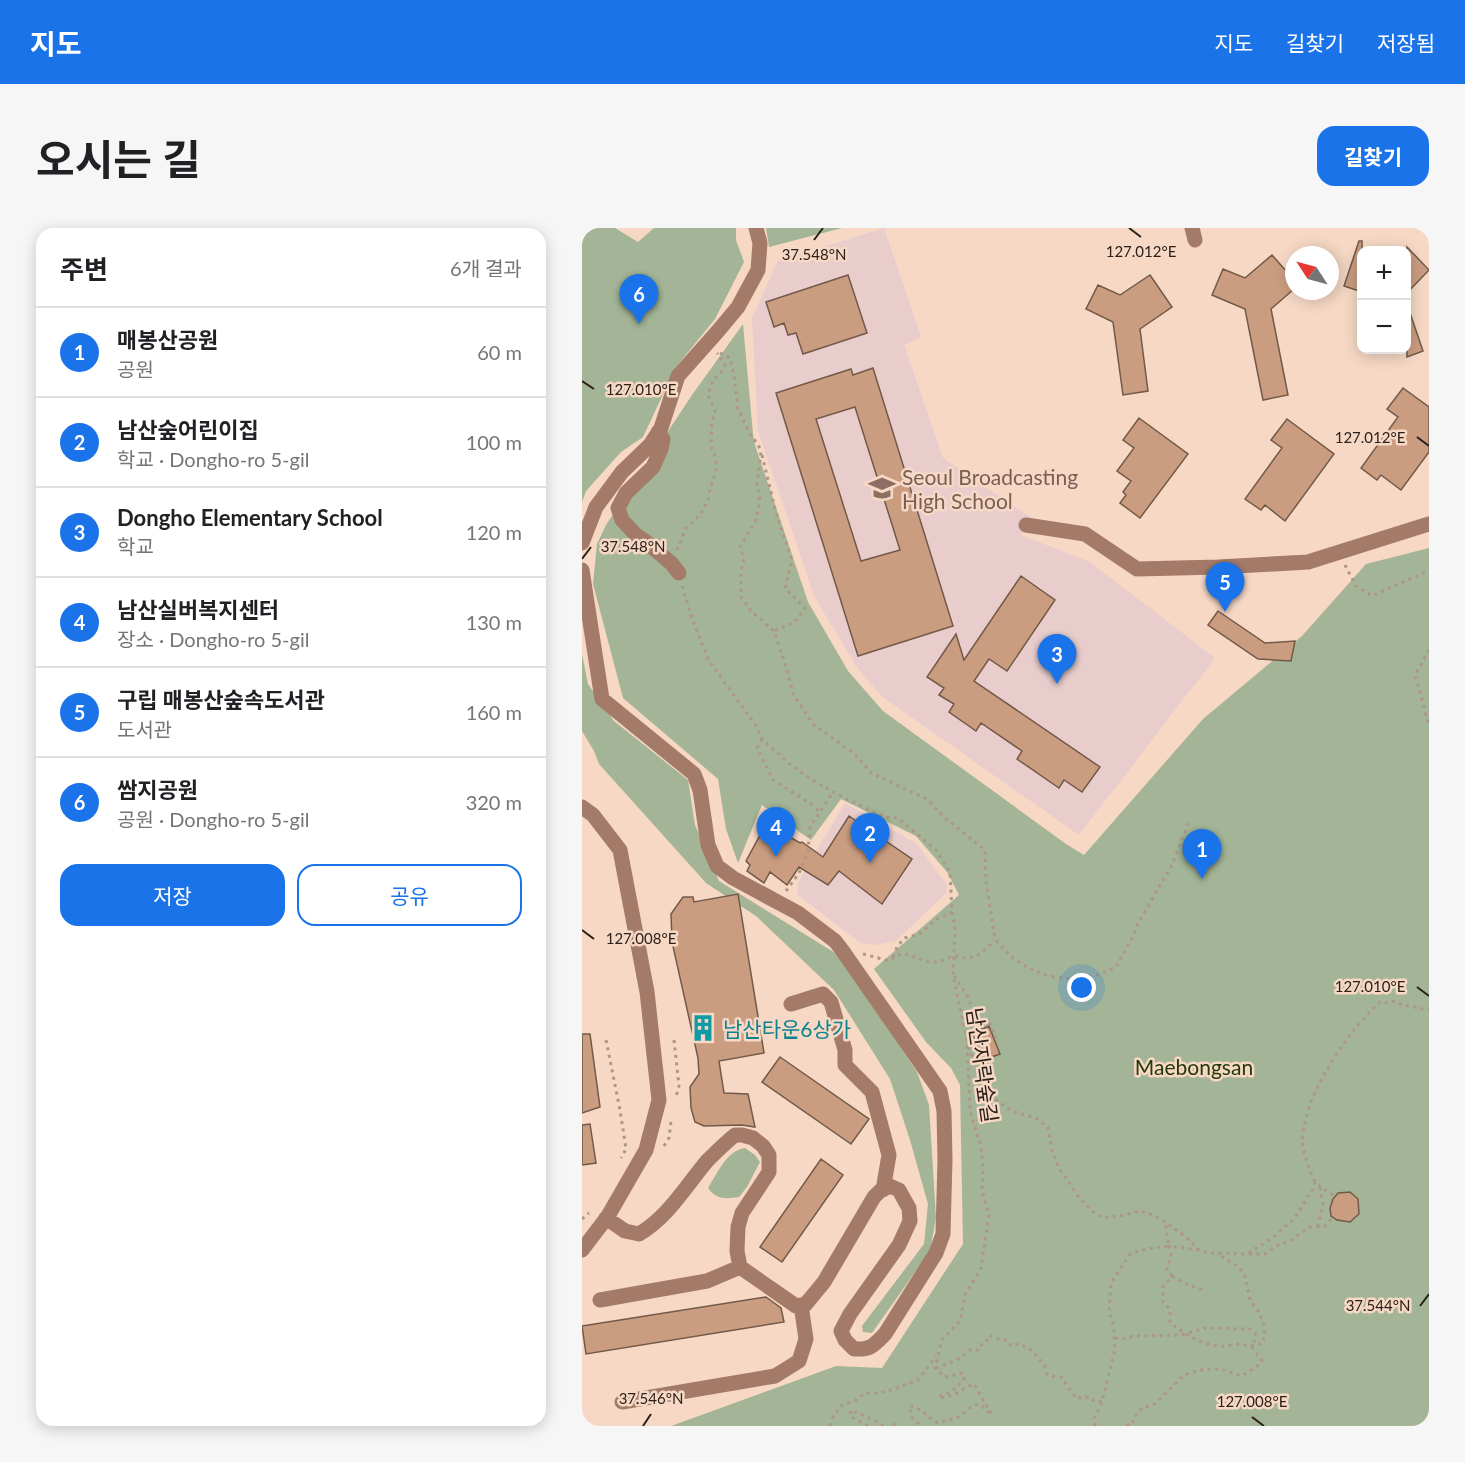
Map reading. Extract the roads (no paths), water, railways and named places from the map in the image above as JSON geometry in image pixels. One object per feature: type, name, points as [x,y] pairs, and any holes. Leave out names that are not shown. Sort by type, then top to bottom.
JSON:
[{"type":"street","points":[[582,543],[596,507],[622,472],[650,445],[661,428],[678,376],[738,307],[758,270],[760,243],[756,228]]},
{"type":"street","points":[[658,432],[663,439],[652,467],[626,492],[618,508],[622,520],[636,535],[679,573]]},
{"type":"street","points":[[1026,525],[1085,534],[1137,569],[1308,562],[1429,524]]},
{"type":"street","points":[[582,570],[602,699],[694,774],[700,790],[708,845],[717,866],[733,878],[798,913],[835,941],[940,1091],[944,1111],[943,1234],[936,1253],[885,1334],[865,1350],[854,1350],[847,1344],[841,1330],[899,1245],[910,1221],[909,1208],[899,1190],[890,1186],[874,1197],[824,1282],[805,1305],[796,1306],[740,1267],[737,1251],[738,1227],[742,1213],[769,1172],[769,1155],[753,1138],[735,1135],[709,1159],[680,1196],[652,1226],[639,1234],[625,1231],[606,1218]]},
{"type":"street","points":[[582,807],[593,815],[620,850],[647,992],[658,1100],[646,1150],[606,1218],[582,1250]]},
{"type":"street","points":[[791,1004],[823,994],[831,1002],[845,1050],[845,1065],[872,1092],[889,1155],[883,1190]]},
{"type":"street","points":[[600,1300],[707,1281],[740,1267]]},
{"type":"street","points":[[622,1402],[775,1377],[799,1361],[806,1339],[801,1305]]},
{"type":"place","name":"쌈지공원","points":[[639,324]]},
{"type":"place","name":"Seoul Broadcasting High School","points":[[882,488]]},
{"type":"place","name":"구립 매봉산숲속도서관","points":[[1225,612]]},
{"type":"place","name":"Dongho Elementary School","points":[[1057,684]]},
{"type":"place","name":"남산실버복지센터","points":[[776,857]]},
{"type":"place","name":"남산숲어린이집","points":[[870,863]]},
{"type":"place","name":"매봉산공원","points":[[1202,879]]},
{"type":"place","name":"남산타운6상가","points":[[703,1028]]},
{"type":"park label","name":"Maebongsan","points":[[1194,1066]]}]
